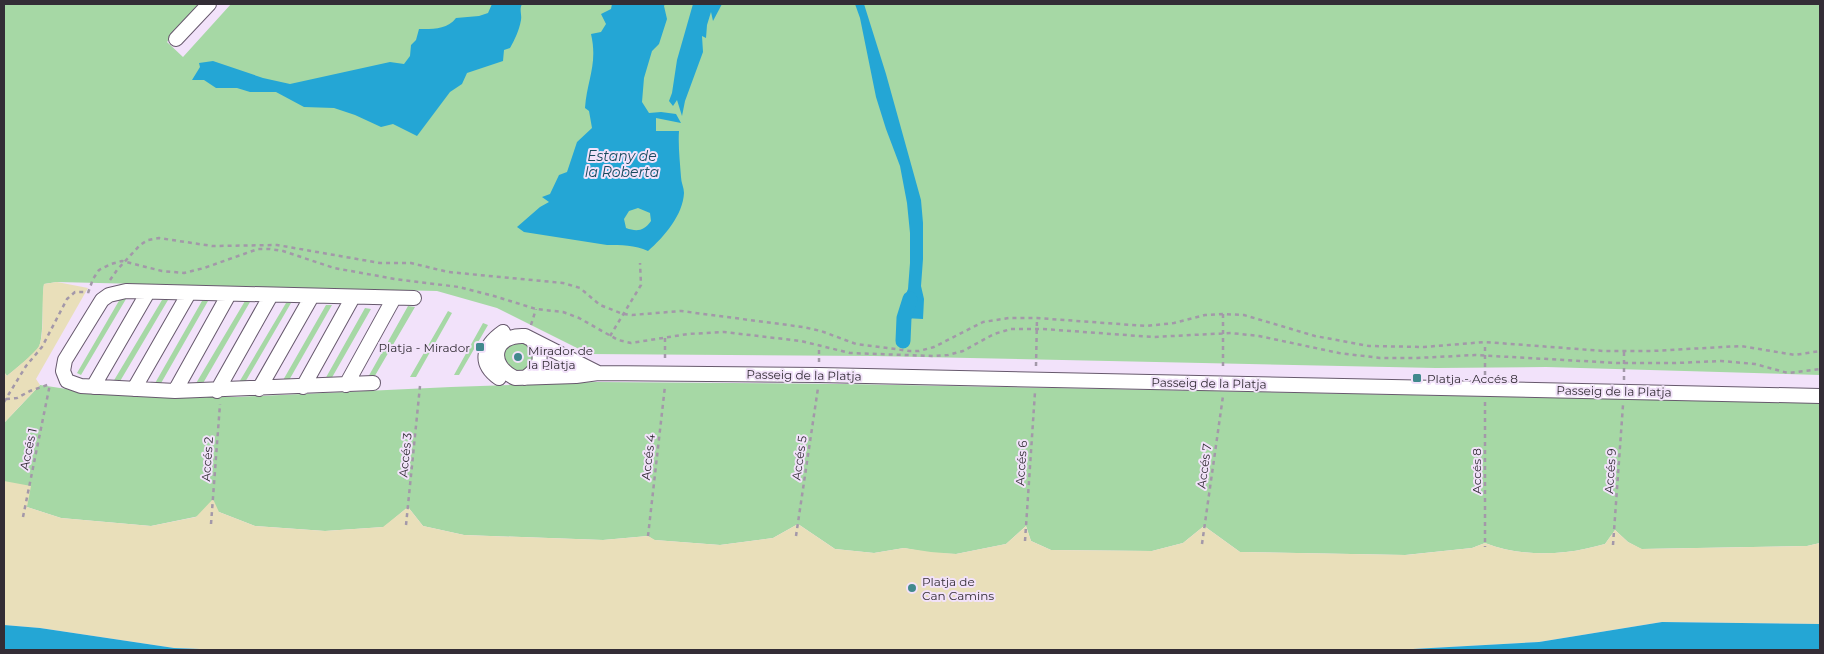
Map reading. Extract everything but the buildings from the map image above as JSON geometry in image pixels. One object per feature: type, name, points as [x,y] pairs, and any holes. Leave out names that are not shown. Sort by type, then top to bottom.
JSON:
[{"type":"street","points":[[176,40],[209,4]]},
{"type":"street","points":[[373,383],[219,393],[93,387],[73,384],[67,381],[63,371],[65,360],[106,297],[126,291],[414,298]]},
{"type":"street","points":[[93,387],[148,292]]},
{"type":"street","points":[[134,389],[189,293]]},
{"type":"street","points":[[175,391],[230,294]]},
{"type":"street","points":[[219,393],[271,295]]},
{"type":"street","points":[[259,389],[312,296]]},
{"type":"street","points":[[303,387],[353,297]]},
{"type":"street","points":[[346,385],[394,298]]},
{"type":"street","points":[[499,378],[490,372],[486,366],[486,352],[496,337],[510,328]]},
{"type":"street","name":"Passeig de la Platja","points":[[598,373],[531,335],[515,335],[506,339],[499,347],[497,356],[499,366],[506,374],[515,378],[598,373],[819,374],[1820,396]]},
{"type":"street","points":[[525,378],[537,367],[540,357],[539,349],[531,335]]},
{"type":"path","points":[[5,400],[26,366],[42,347],[71,295],[80,291],[106,297],[110,281],[124,261],[140,245],[154,238],[212,246],[276,245],[380,263],[411,263],[448,272],[574,285],[600,305],[623,314],[681,311],[803,327],[821,331],[856,344],[910,351],[934,347],[983,322],[1008,318],[1037,318],[1146,326],[1174,323],[1205,315],[1223,314],[1256,318],[1315,336],[1369,346],[1424,347],[1485,342],[1581,350],[1670,351],[1732,346],[1753,347],[1795,355],[1820,351]]},
{"type":"path","points":[[88,292],[99,270],[111,264],[124,261],[162,271],[184,273],[258,250],[270,249],[283,251],[334,268],[395,279],[459,287],[536,309],[570,314],[610,336],[631,343],[704,332],[724,332],[801,341],[850,353],[948,356],[963,352],[1003,330],[1036,329],[1144,337],[1223,333],[1259,336],[1326,351],[1380,358],[1485,355],[1624,363],[1720,361],[1755,364],[1788,373],[1820,369]]},
{"type":"path","points":[[610,336],[641,285],[640,263]]},
{"type":"path","points":[[531,335],[536,309]]},
{"type":"path","points":[[1223,314],[1223,376]]},
{"type":"path","points":[[1036,372],[1037,318]]},
{"type":"path","points":[[665,338],[666,366]]},
{"type":"path","points":[[1485,342],[1485,381]]},
{"type":"path","points":[[819,346],[819,367]]},
{"type":"path","points":[[1624,351],[1624,384]]},
{"type":"path","points":[[5,400],[17,398],[64,376]]},
{"type":"path","name":"Accés 4","points":[[648,536],[666,380]]},
{"type":"path","name":"Accés 5","points":[[796,536],[818,381]]},
{"type":"path","name":"Accés 1","points":[[23,516],[50,384]]},
{"type":"path","name":"Accés 3","points":[[406,525],[420,386]]},
{"type":"path","name":"Accés 6","points":[[1025,541],[1035,386]]},
{"type":"path","name":"Accés 7","points":[[1202,544],[1224,389]]},
{"type":"path","name":"Accés 2","points":[[211,524],[219,393]]},
{"type":"path","name":"Accés 8","points":[[1485,395],[1485,547]]},
{"type":"path","name":"Accés 9","points":[[1613,545],[1624,398]]},
{"type":"green space","points":[[4,4],[201,4],[167,42],[183,57],[231,4],[1820,4],[1820,375],[1546,367],[1436,368],[874,356],[589,354],[497,308],[437,291],[57,282],[44,284],[42,335],[39,347],[7,376],[4,372]]},
{"type":"green space","points":[[120,299],[126,299],[81,375],[77,373]]},
{"type":"green space","points":[[162,300],[168,300],[119,383],[113,382]]},
{"type":"green space","points":[[202,301],[208,301],[160,385],[154,385]]},
{"type":"green space","points":[[245,301],[250,302],[202,385],[195,385]]},
{"type":"green space","points":[[286,303],[291,303],[244,384],[238,384]]},
{"type":"green space","points":[[326,305],[332,305],[288,382],[282,382]]},
{"type":"green space","points":[[408,306],[415,307],[373,379],[367,379]]},
{"type":"green space","points":[[365,308],[371,309],[330,381],[324,381]]},
{"type":"green space","points":[[448,311],[452,313],[416,377],[410,377]]},
{"type":"green space","points":[[483,323],[488,325],[459,375],[454,375]]},
{"type":"green space","points":[[509,342],[529,342],[536,360],[522,374],[504,366],[504,347]]},
{"type":"green space","points":[[596,382],[845,384],[1820,403],[1820,543],[1807,546],[1641,549],[1628,542],[1615,530],[1605,544],[1576,551],[1556,553],[1514,551],[1485,543],[1472,548],[1405,555],[1240,552],[1204,526],[1183,543],[1152,551],[1051,550],[1031,541],[1026,526],[1006,544],[956,554],[931,553],[904,548],[874,553],[835,549],[798,524],[773,538],[720,545],[654,540],[648,536],[603,540],[464,535],[423,526],[408,507],[384,527],[325,531],[255,526],[219,512],[151,526],[61,518],[27,507],[4,481],[4,423],[40,385],[80,391],[171,397],[237,397]]},
{"type":"sand","points":[[57,282],[88,288],[36,379],[40,385],[4,423],[4,372],[7,376],[39,346],[42,334],[44,284]]},
{"type":"sand","name":"Platja de Can Camins","points":[[4,481],[31,486],[27,507],[61,518],[151,526],[196,517],[213,499],[219,512],[255,526],[325,531],[383,527],[408,507],[423,526],[464,535],[603,540],[648,536],[655,540],[720,545],[773,538],[798,524],[835,549],[874,553],[904,548],[956,554],[1006,544],[1026,526],[1031,541],[1051,550],[1152,551],[1183,543],[1204,526],[1240,552],[1406,555],[1472,548],[1485,543],[1514,551],[1556,553],[1576,551],[1605,544],[1615,530],[1628,542],[1642,549],[1807,546],[1820,543],[1820,624],[1662,622],[1539,642],[1395,650],[225,650],[174,648],[40,628],[4,625]]},
{"type":"water","points":[[492,4],[522,4],[518,31],[510,48],[504,50],[503,61],[467,73],[462,84],[450,92],[417,136],[393,124],[381,127],[334,108],[304,107],[276,92],[250,92],[237,88],[216,88],[204,80],[192,80],[200,67],[199,63],[213,61],[263,78],[290,84],[390,62],[404,64],[410,56],[411,45],[416,40],[419,29],[444,27],[456,18],[479,16],[488,13]]},
{"type":"water","name":"Estany de la Roberta","points":[[612,4],[665,4],[667,19],[659,44],[652,51],[644,78],[642,102],[649,113],[676,114],[681,123],[656,118],[656,131],[679,131],[681,179],[684,193],[680,209],[672,225],[648,251],[633,246],[607,245],[524,232],[517,227],[540,207],[549,202],[542,197],[550,194],[559,175],[567,172],[577,142],[592,128],[589,111],[585,108],[593,63],[591,34],[601,32],[606,24],[601,14],[611,9]],"holes":[[[638,208],[650,213],[651,221],[643,229],[634,230],[626,228],[624,219],[629,211]]]},
{"type":"water","points":[[693,4],[722,4],[713,21],[711,12],[706,38],[702,36],[703,52],[685,101],[682,116],[677,100],[673,106],[669,101],[677,60]]},
{"type":"water","points":[[855,4],[864,4],[886,74],[921,200],[923,223],[921,286],[924,299],[923,319],[904,318],[902,304],[908,289],[910,263],[907,203],[900,166],[876,97],[860,18]]},
{"type":"water","points":[[1662,622],[1820,624],[1820,650],[1395,650],[1539,642]]},
{"type":"water","points":[[4,625],[40,628],[174,648],[225,650],[4,650]]},
{"type":"waterway","points":[[903,341],[904,318],[910,299]]},
{"type":"place","name":"Platja - Mirador","points":[[480,347]]},
{"type":"place","name":"Mirador de la Platja","points":[[518,357]]},
{"type":"place","name":"Platja - Accés 8","points":[[1417,378]]},
{"type":"place","name":"Platja de Can Camins","points":[[912,588]]}]
